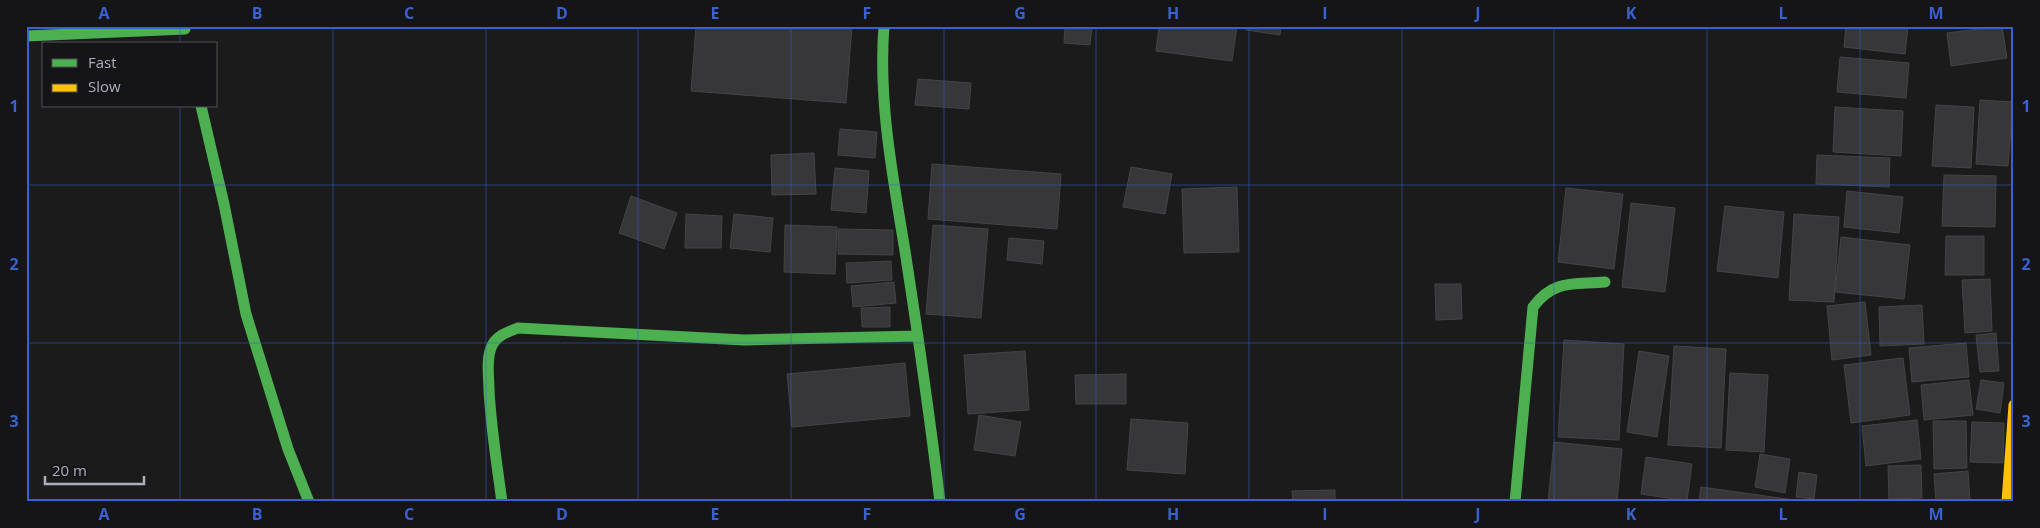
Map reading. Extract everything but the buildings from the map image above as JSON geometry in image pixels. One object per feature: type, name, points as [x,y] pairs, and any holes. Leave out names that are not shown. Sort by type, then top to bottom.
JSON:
[{"type":"street","points":[[884,26],[882,51],[888,150],[928,398],[940,502]]},
{"type":"street","points":[[26,36],[185,29]]},
{"type":"street","points":[[201,108],[224,204],[246,314],[288,449],[309,502]]},
{"type":"street","points":[[1515,502],[1533,308],[1542,294],[1556,286],[1605,282]]},
{"type":"street","points":[[502,502],[488,380],[490,348],[501,333],[518,328],[744,340],[918,336]]},
{"type":"street","points":[[2006,502],[2014,405]]},
{"type":"traffic: fast","points":[[884,26],[883,82],[888,139],[940,502]]},
{"type":"traffic: fast","points":[[26,36],[185,29]]},
{"type":"traffic: fast","points":[[201,108],[224,204],[246,314],[288,449],[309,502]]},
{"type":"traffic: fast","points":[[1515,502],[1533,307],[1549,292],[1565,285],[1605,282]]},
{"type":"traffic: fast","points":[[502,502],[491,418],[488,364],[489,353],[495,340],[510,331],[518,328],[744,340],[918,336]]},
{"type":"traffic: slow","points":[[2007,502],[2014,405]]}]
